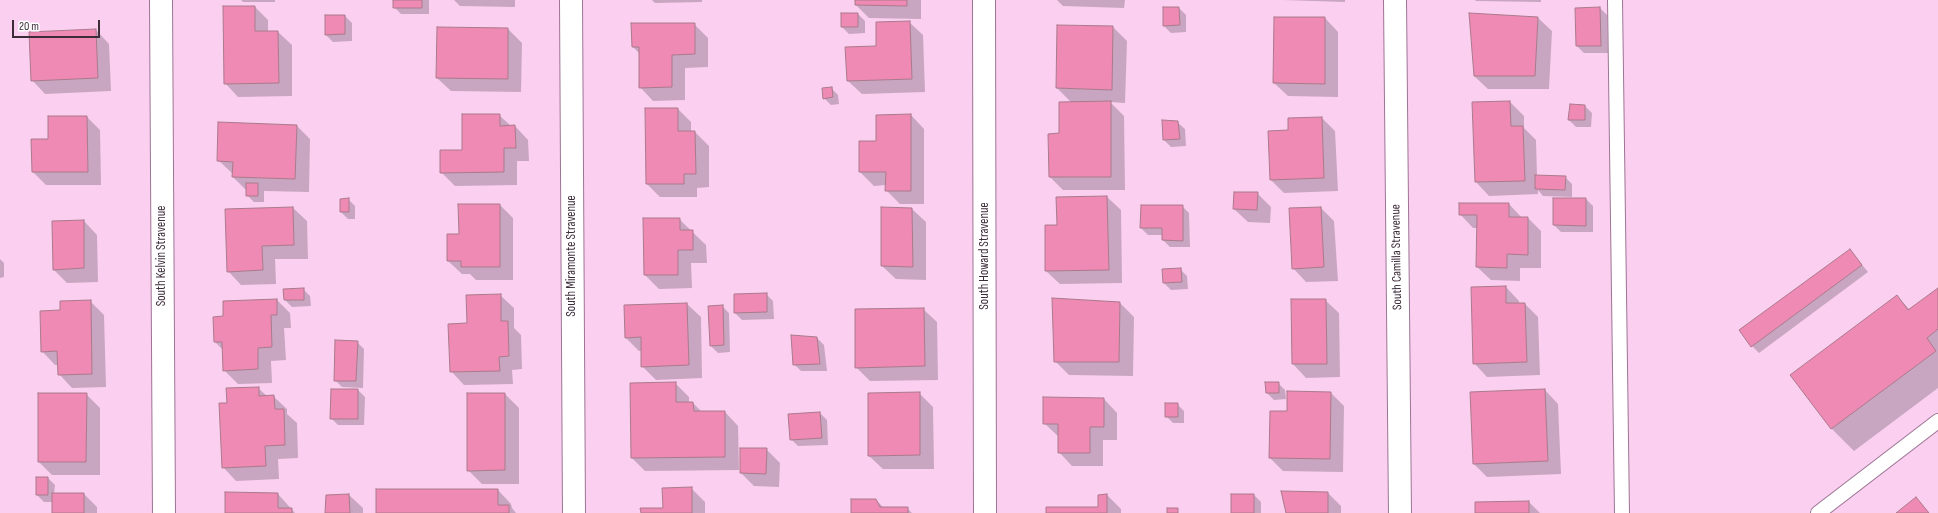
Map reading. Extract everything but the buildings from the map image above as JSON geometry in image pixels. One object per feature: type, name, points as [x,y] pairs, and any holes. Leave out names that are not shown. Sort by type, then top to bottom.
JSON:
[{"type":"street","name":"South Kelvin Stravenue","points":[[161,0],[164,513]]},
{"type":"street","name":"South Miramonte Stravenue","points":[[571,0],[574,513]]},
{"type":"street","name":"South Howard Stravenue","points":[[984,0],[985,513]]},
{"type":"street","name":"South Camilla Stravenue","points":[[1395,0],[1400,513]]},
{"type":"lane","points":[[1615,0],[1622,513]]},
{"type":"lane","points":[[1818,513],[1938,421]]}]
